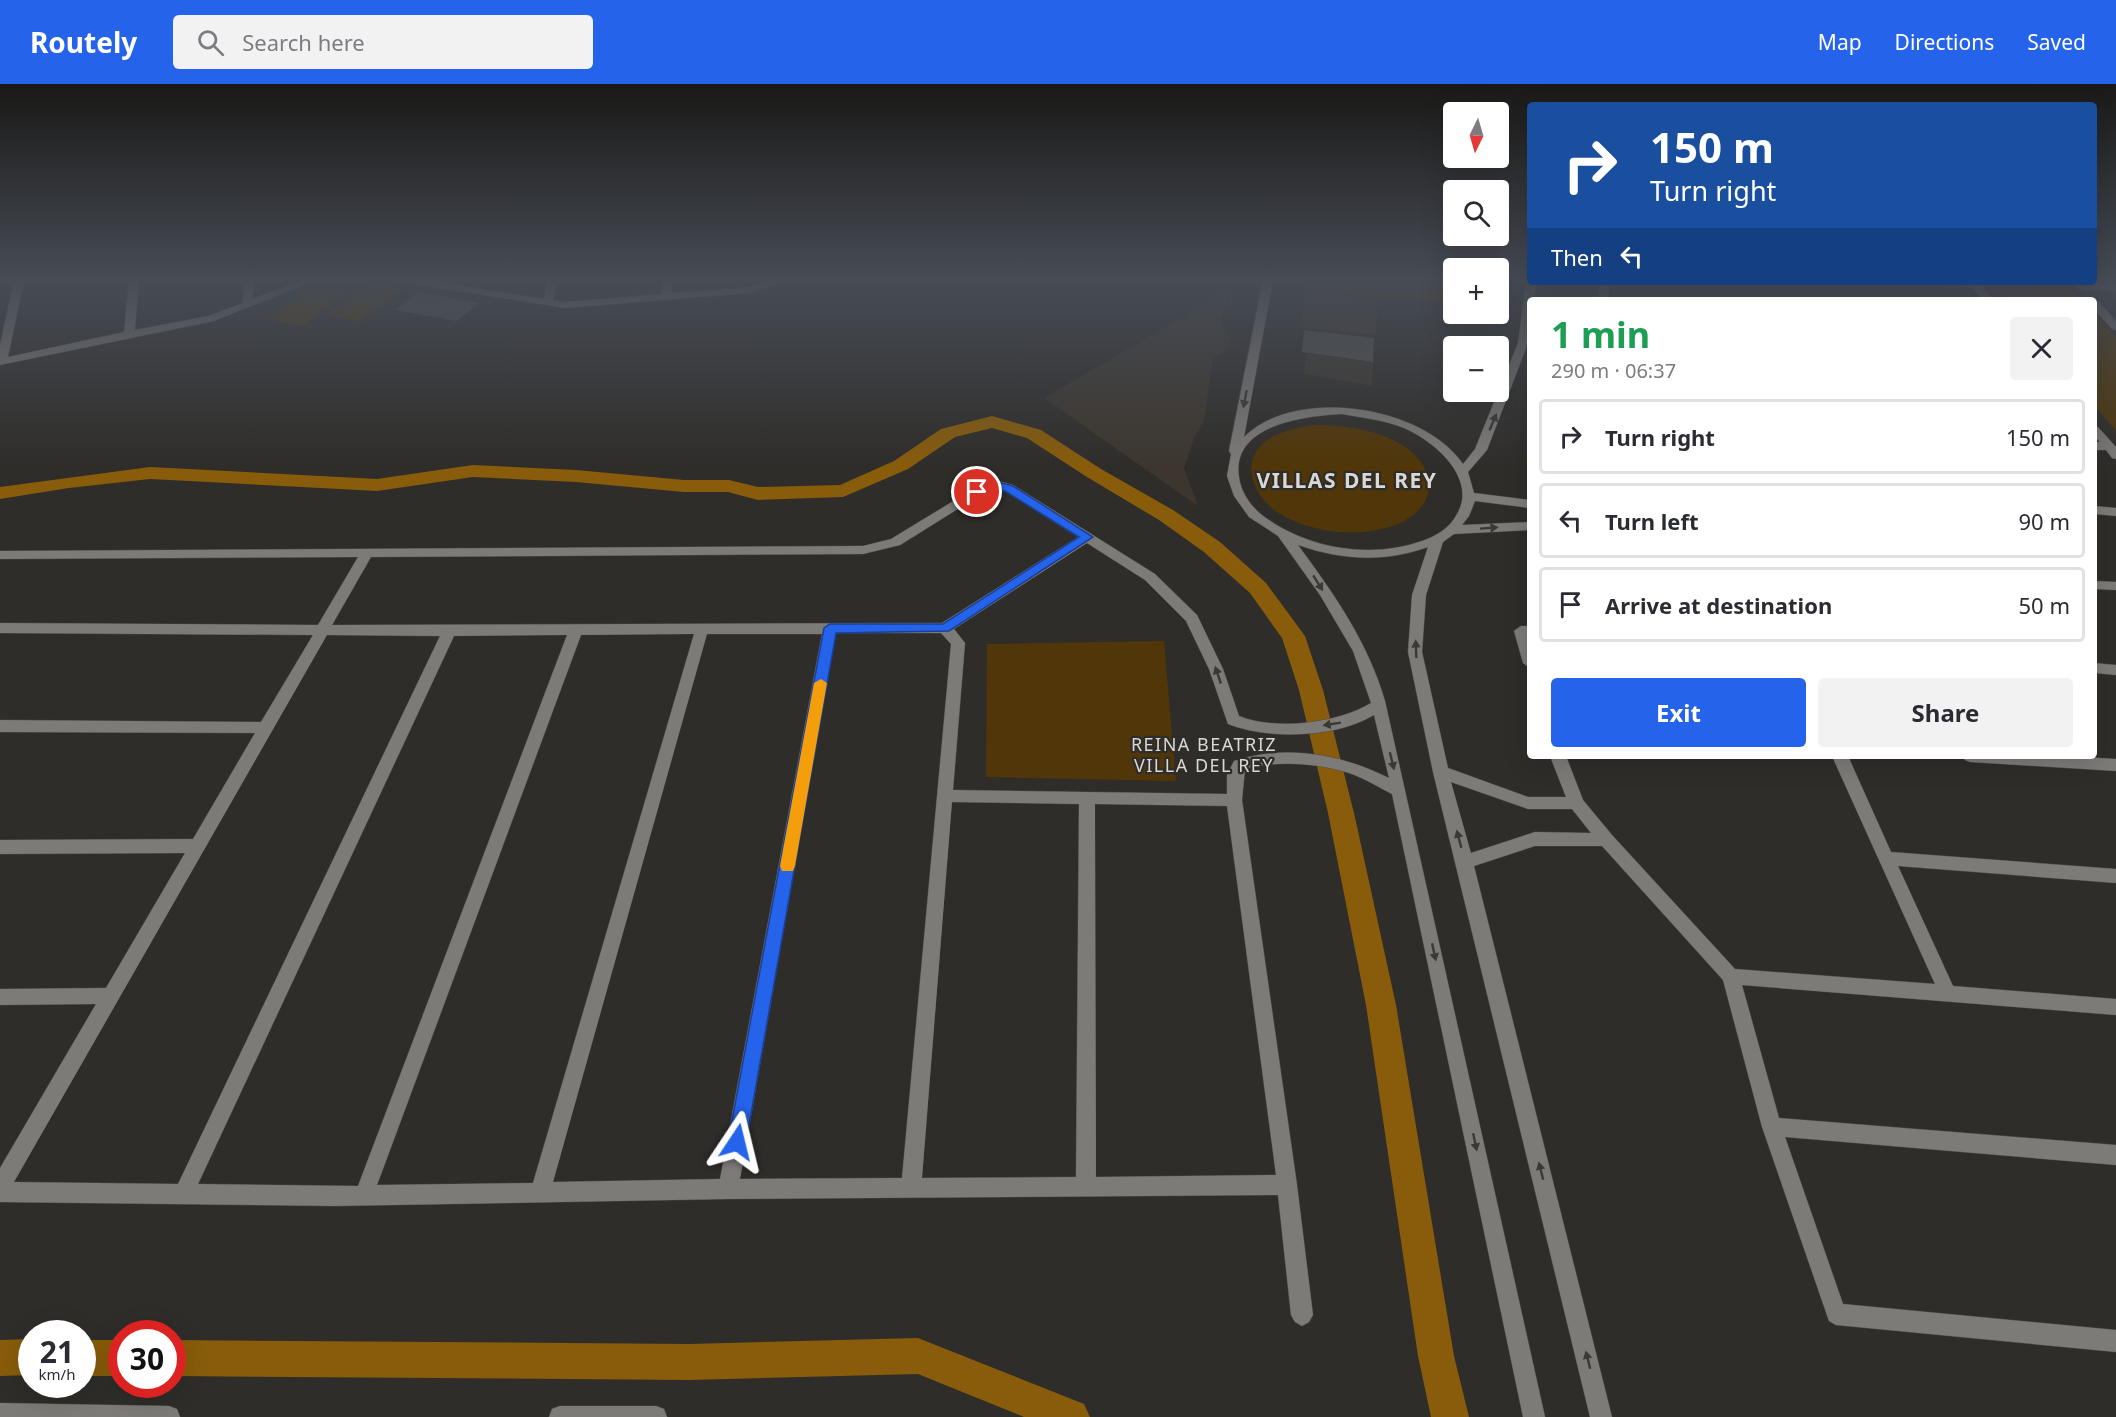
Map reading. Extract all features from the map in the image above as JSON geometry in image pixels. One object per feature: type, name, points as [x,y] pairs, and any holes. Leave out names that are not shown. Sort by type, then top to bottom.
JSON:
[{"type":"street","points":[[5,342],[1,362],[91,342]]},
{"type":"street","points":[[1256,342],[1232,477],[1240,498],[1257,518],[1284,535],[1321,549],[1363,555],[1403,552],[1444,535],[1527,526]]},
{"type":"street","points":[[1463,471],[1481,450],[1523,342]]},
{"type":"street","points":[[1234,457],[1248,437],[1273,421],[1305,412],[1342,411],[1381,417],[1416,430],[1444,448],[1463,471],[1468,483],[1469,496],[1464,514],[1444,535],[1419,595],[1415,652],[1441,772],[1601,1417]]},
{"type":"street","points":[[2097,433],[2112,451]]},
{"type":"street","points":[[2097,447],[2112,451]]},
{"type":"street","points":[[0,555],[863,550],[895,542],[987,486],[998,485],[1009,488],[1150,577],[1192,618],[1216,669],[1233,720],[1243,726],[1324,726],[1364,716],[1378,706]]},
{"type":"street","points":[[1469,496],[1527,504]]},
{"type":"street","points":[[2097,510],[2116,512]]},
{"type":"street","points":[[1284,535],[1314,576],[1360,652],[1378,706],[1399,790],[1534,1417]]},
{"type":"street","points":[[0,628],[449,631],[945,628],[1087,537]]},
{"type":"street","points":[[367,553],[0,1189],[183,1195],[364,1196],[728,1189],[1287,1185]]},
{"type":"street","points":[[2097,585],[2116,586]]},
{"type":"street","points":[[728,1189],[830,628]]},
{"type":"street","points":[[911,1187],[958,643],[945,628]]},
{"type":"street","points":[[540,1192],[702,629]]},
{"type":"street","points":[[364,1196],[576,630]]},
{"type":"street","points":[[183,1195],[449,631]]},
{"type":"street","points":[[1527,631],[1521,631],[1527,652]]},
{"type":"street","points":[[2097,668],[2116,670]]},
{"type":"street","points":[[0,726],[267,728]]},
{"type":"street","points":[[1302,1315],[1287,1185],[1234,800],[1235,775],[1239,765],[1248,761],[1277,759],[1352,768],[1399,790]]},
{"type":"street","points":[[1559,759],[1576,803],[1606,840],[1731,976],[1772,1127],[1836,1314],[2116,1341]]},
{"type":"street","points":[[1841,759],[1947,992]]},
{"type":"street","points":[[2019,759],[2116,765]]},
{"type":"street","points":[[1441,772],[1528,803],[1576,803]]},
{"type":"street","points":[[944,796],[1234,800]]},
{"type":"street","points":[[1086,1185],[1087,799]]},
{"type":"street","points":[[1465,862],[1535,839],[1606,840]]},
{"type":"street","points":[[0,847],[197,846]]},
{"type":"street","points":[[1887,858],[2116,876]]},
{"type":"street","points":[[1731,976],[2116,1007]]},
{"type":"street","points":[[0,997],[111,996]]},
{"type":"street","points":[[1772,1127],[2116,1155]]},
{"type":"street","points":[[0,1414],[169,1417]]},
{"type":"street","points":[[560,1417],[656,1417]]},
{"type":"shaded area","points":[[1140,342],[1230,342],[1225,351],[1213,358],[1204,420],[1194,438],[1184,468],[1198,506],[1044,398]]},
{"type":"shaded area","points":[[2097,342],[2116,342],[2116,431],[2097,409]]},
{"type":"shaded area","points":[[1306,354],[1373,362],[1372,386],[1304,374]]},
{"type":"shaded area","points":[[1313,425],[1366,430],[1387,437],[1413,453],[1423,466],[1428,479],[1428,491],[1424,504],[1400,523],[1382,529],[1355,532],[1314,528],[1277,512],[1261,497],[1256,488],[1251,468],[1253,458],[1258,449],[1271,438],[1289,430]]},
{"type":"shaded area","points":[[1164,641],[1176,781],[986,777],[987,644]]},
{"type":"building","points":[[1303,342],[1374,342],[1373,362],[1302,352]]},
{"type":"waterway","points":[[0,493],[150,473],[377,485],[473,471],[576,476],[684,486],[729,486],[758,494],[843,491],[901,465],[948,433],[992,422],[1034,434],[1094,473],[1166,515],[1212,547],[1258,588],[1293,636],[1311,690],[1341,813],[1381,1005],[1436,1356],[1450,1417]]},
{"type":"waterway","points":[[186,1358],[689,1362],[918,1356],[1071,1417]]},
{"type":"waterway","points":[[0,1358],[18,1357]]},
{"type":"waterway","points":[[96,1358],[108,1358]]},
{"type":"slow traffic","points":[[787,866],[821,683]]},
{"type":"district","name":"VILLAS DEL REY","points":[[1347,480]]},
{"type":"district","name":"REINA BEATRIZ VILLA DEL REY","points":[[1204,754]]},
{"type":"route","points":[[737,1142],[830,628],[945,628],[1087,537],[1009,488],[998,485],[987,486],[977,492]]}]
